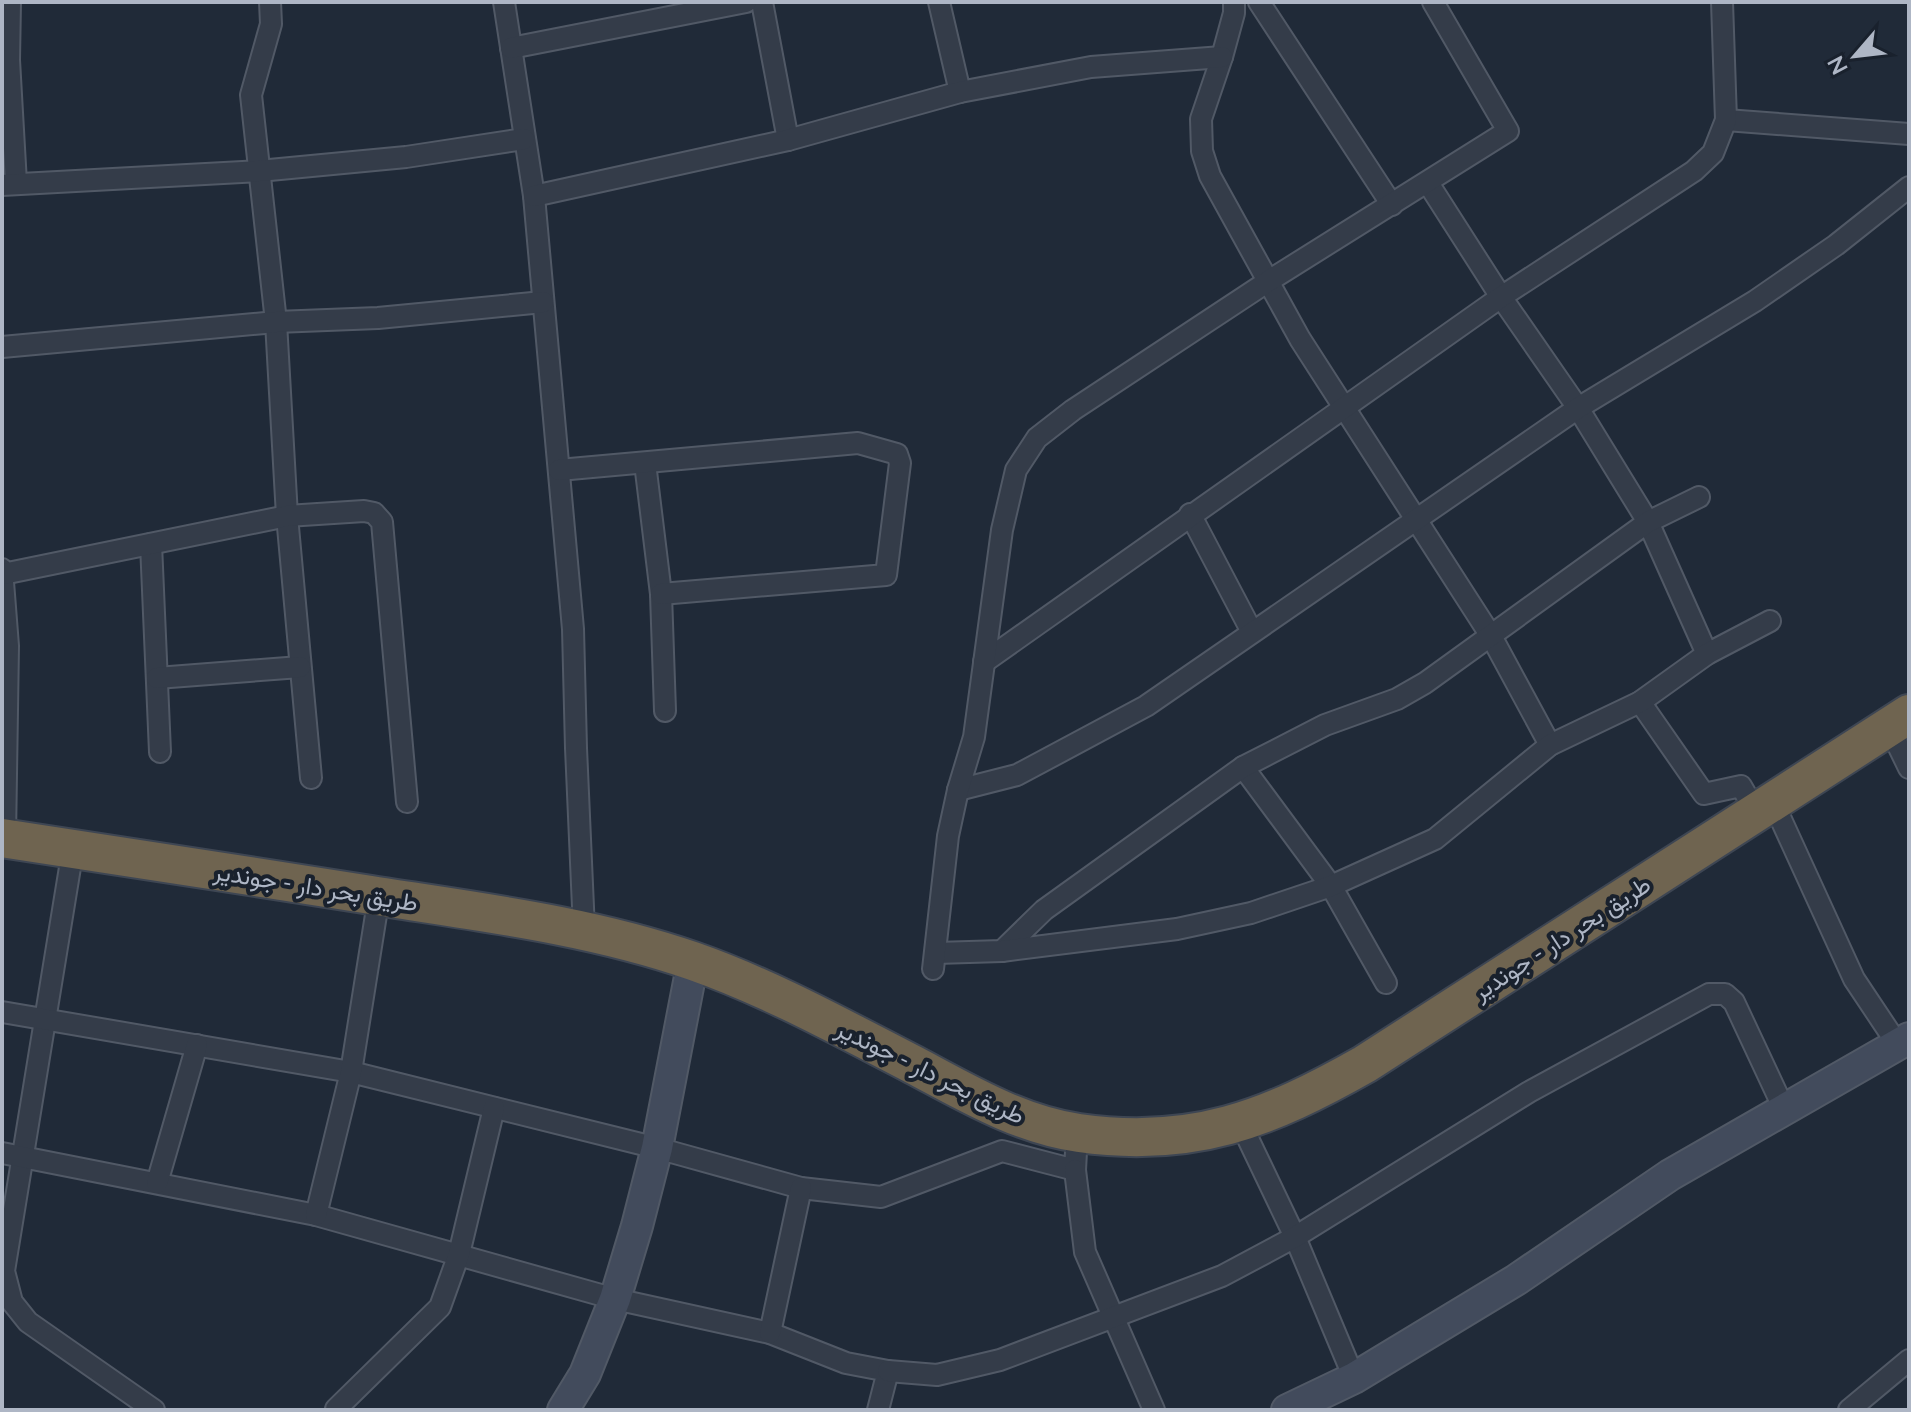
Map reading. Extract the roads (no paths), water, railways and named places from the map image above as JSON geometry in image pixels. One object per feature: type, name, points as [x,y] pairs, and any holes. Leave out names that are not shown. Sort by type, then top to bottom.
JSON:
[{"type":"highway","name":"طريق بحر دار - جوندير","points":[[4,838],[584,930],[693,961],[794,1004],[1005,1111],[1076,1151],[1131,1137],[1184,1136],[1241,1124],[1307,1097],[1365,1064],[1899,720]]},
{"type":"street","points":[[10,2],[9,184],[259,171],[406,157],[524,139]]},
{"type":"street","points":[[270,2],[271,24],[251,95],[276,322],[287,516],[311,778]]},
{"type":"street","points":[[504,2],[534,196],[573,629],[584,930]]},
{"type":"street","points":[[511,48],[746,2]]},
{"type":"street","points":[[762,2],[788,140]]},
{"type":"street","points":[[939,2],[960,92]]},
{"type":"street","points":[[1234,2],[1222,57],[1201,119],[1202,151],[1210,176],[1300,339],[1491,636],[1550,745]]},
{"type":"street","points":[[1259,2],[1392,205]]},
{"type":"street","points":[[1433,2],[1508,131],[1267,282],[1073,410],[1037,438],[1016,470],[1002,530],[974,737],[948,836],[934,961],[1177,929],[1251,913],[1331,886],[1435,839],[1550,745],[1640,702],[1707,654],[1770,621]]},
{"type":"street","points":[[984,662],[1501,297],[1694,171],[1713,153],[1726,120],[1722,2]]},
{"type":"street","points":[[534,196],[788,140],[960,92],[1091,67],[1222,57]]},
{"type":"street","points":[[1726,120],[1909,134]]},
{"type":"street","points":[[1428,183],[1501,297],[1578,408],[1648,522],[1707,654]]},
{"type":"street","points":[[958,790],[1017,775],[1146,706],[1578,408],[1755,301],[1836,245],[1909,187]]},
{"type":"street","points":[[2,347],[543,302]]},
{"type":"street","points":[[559,470],[858,443],[897,454],[900,463],[886,575],[661,594]]},
{"type":"street","points":[[645,463],[661,594],[665,711]]},
{"type":"street","points":[[1002,951],[1044,910],[1243,767],[1325,725],[1397,699],[1425,683],[1648,522],[1699,497]]},
{"type":"street","points":[[4,838],[8,646],[3,581],[151,544],[287,516],[364,511],[374,513],[382,522],[407,802]]},
{"type":"street","points":[[1190,514],[1252,632]]},
{"type":"street","points":[[151,544],[160,752]]},
{"type":"street","points":[[157,678],[300,667]]},
{"type":"street","points":[[1287,1410],[1354,1378],[1516,1280],[1670,1175],[1903,1042],[1854,979],[1764,807],[1741,786],[1704,794],[1640,702]]},
{"type":"street","points":[[1899,720],[1909,768]]},
{"type":"street","points":[[1243,767],[1331,886],[1386,983]]},
{"type":"street","points":[[73,849],[4,1271],[12,1302],[28,1322],[154,1410]]},
{"type":"street","points":[[316,1215],[351,1072],[379,896]]},
{"type":"street","points":[[563,1410],[585,1374],[615,1299],[657,1148],[693,961]]},
{"type":"street","points":[[2,1153],[316,1215],[615,1299],[770,1333],[846,1363],[888,1371],[937,1375],[1000,1360],[1112,1315],[1222,1276],[1295,1237],[1529,1092],[1709,994],[1725,994],[1734,1002],[1784,1109]]},
{"type":"street","points":[[2,1012],[351,1072],[657,1148],[801,1188],[881,1197],[1002,1151],[1076,1151],[1085,1252],[1154,1410]]},
{"type":"street","points":[[157,1183],[197,1045]]},
{"type":"street","points":[[336,1409],[440,1307],[459,1254],[494,1108]]},
{"type":"street","points":[[1241,1124],[1295,1237],[1354,1378]]},
{"type":"street","points":[[770,1333],[801,1188]]},
{"type":"street","points":[[1849,1410],[1909,1360]]},
{"type":"street","points":[[878,1410],[888,1371]]}]
